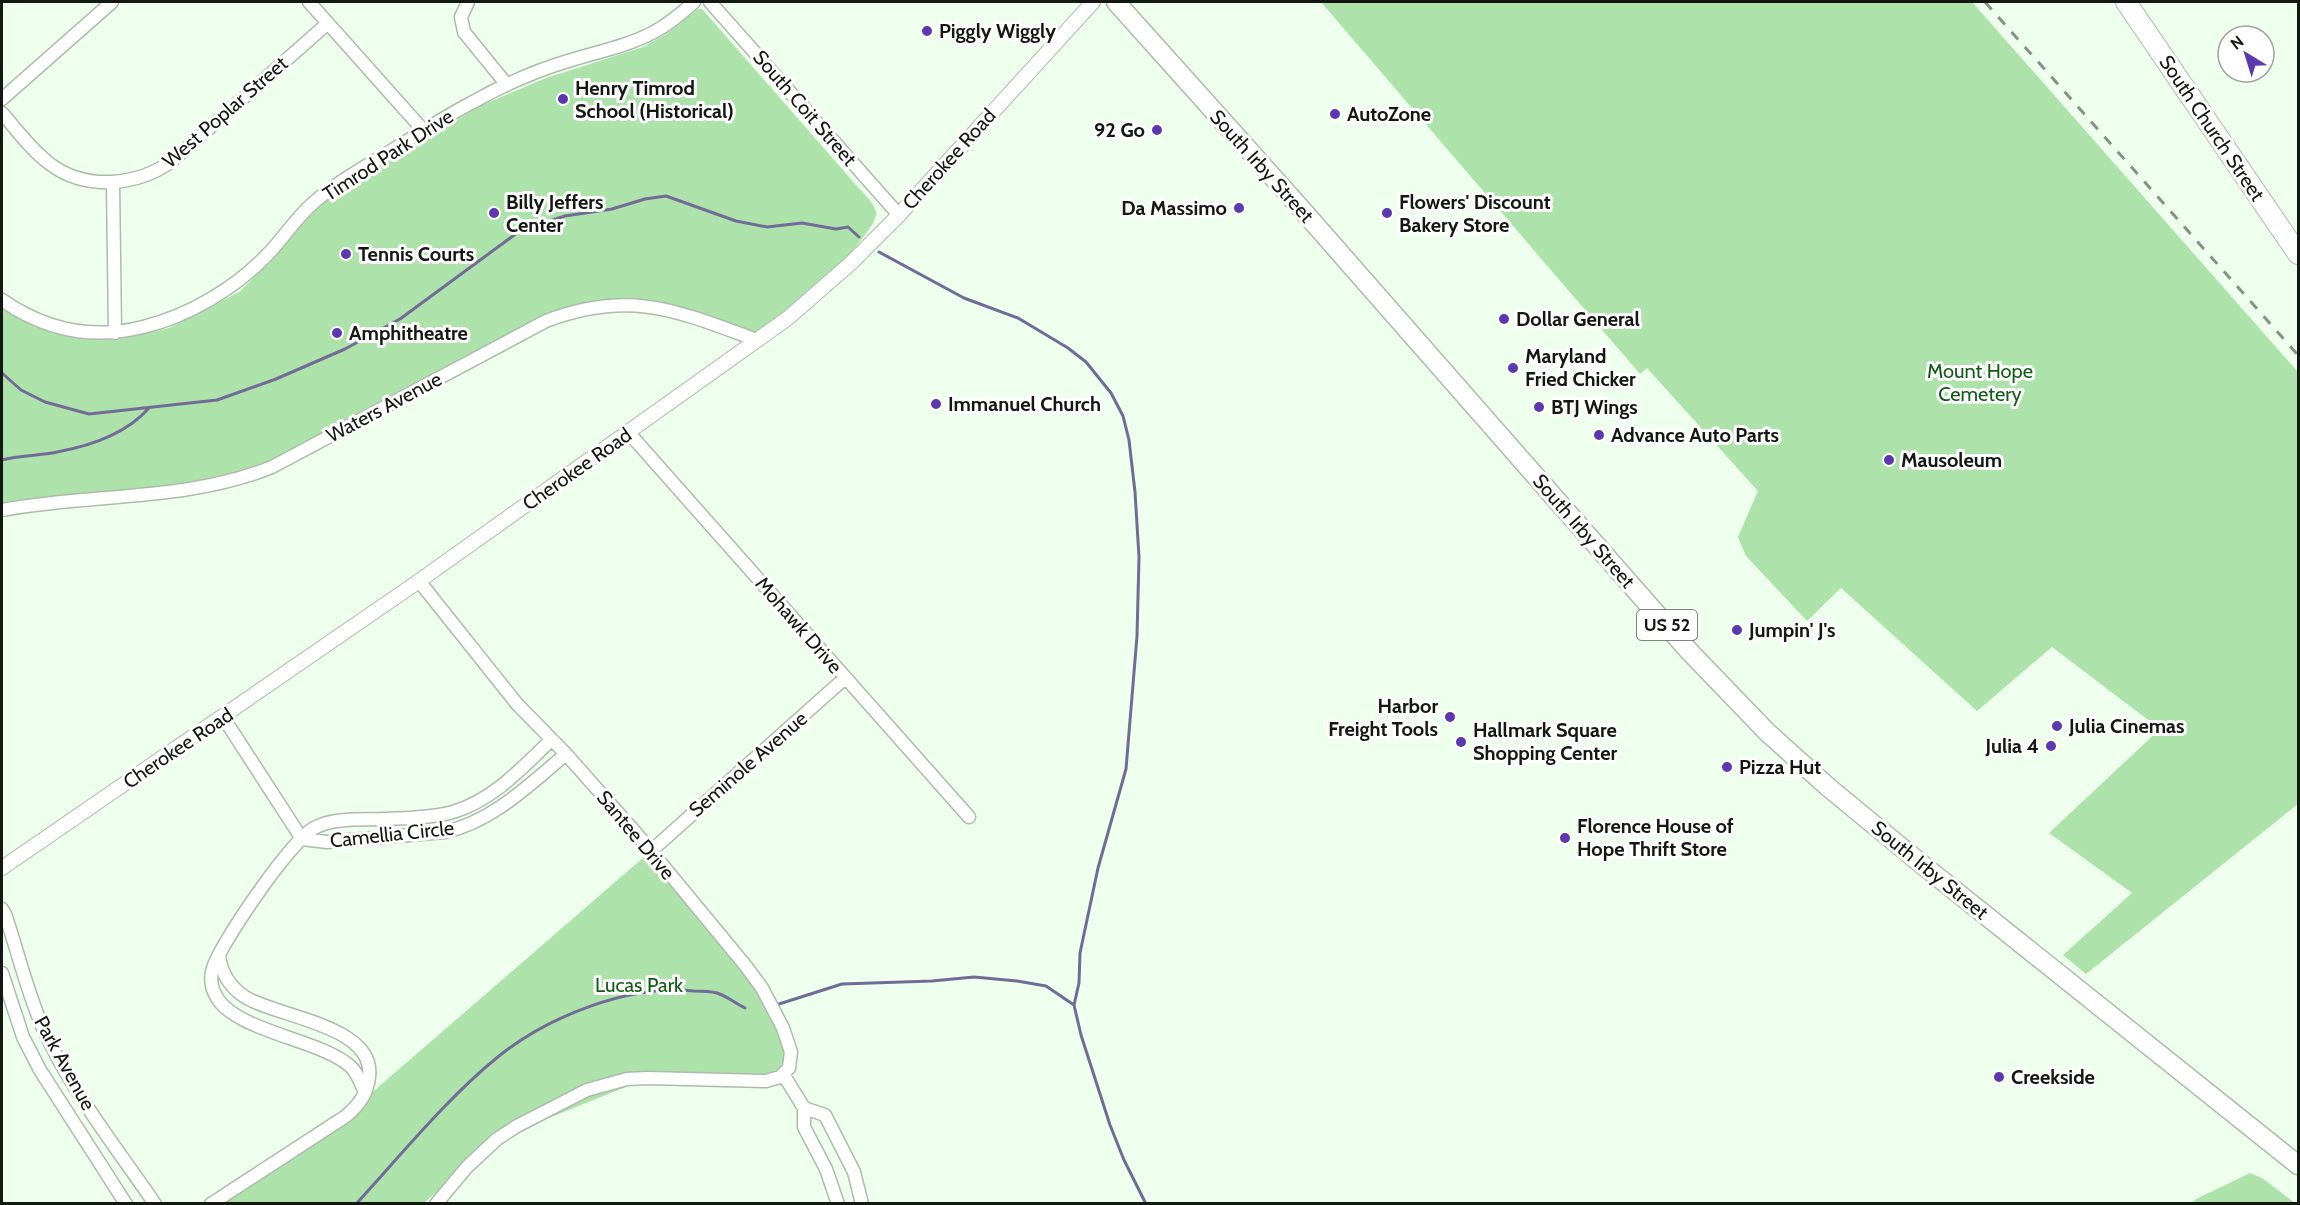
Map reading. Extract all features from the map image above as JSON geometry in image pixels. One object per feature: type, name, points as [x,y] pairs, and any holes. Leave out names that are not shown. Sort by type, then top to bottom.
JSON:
[{"type":"highway","name":"South Church Street","points":[[2126,2],[2298,254]]},
{"type":"main road","name":"South Irby Street","points":[[1116,2],[1297,204],[1689,651],[1767,732],[1828,787],[1905,851],[2298,1165]]},
{"type":"street","points":[[2,99],[112,2]]},
{"type":"street","points":[[309,2],[424,131]]},
{"type":"street","points":[[468,2],[461,17],[464,32],[507,85]]},
{"type":"street","name":"Timrod Park Drive","points":[[2,300],[22,314],[41,322],[83,331],[115,333],[167,319],[201,304],[234,284],[269,253],[312,204],[352,175],[424,131],[473,102],[537,72],[654,32],[694,2]]},
{"type":"street","name":"South Coit Street","points":[[710,2],[899,215]]},
{"type":"street","name":"Cherokee Road","points":[[2,868],[419,581],[757,340],[825,287],[899,215],[1093,2]]},
{"type":"street","name":"West Poplar Street","points":[[2,113],[34,150],[53,166],[80,179],[113,182],[143,177],[172,161],[328,22]]},
{"type":"street","points":[[113,182],[115,333]]},
{"type":"street","name":"Waters Avenue","points":[[2,510],[48,503],[189,490],[218,485],[256,473],[546,321],[591,308],[636,305],[658,307],[677,311],[757,340]]},
{"type":"street","name":"Mohawk Drive","points":[[628,432],[969,818]]},
{"type":"street","name":"Santee Drive","points":[[419,581],[517,704],[566,754],[651,851],[762,988],[790,1044],[791,1063],[783,1074]]},
{"type":"street","name":"Seminole Avenue","points":[[651,851],[845,678]]},
{"type":"street","points":[[223,717],[302,839]]},
{"type":"street","name":"Camellia Circle","points":[[365,1093],[356,1073],[339,1059],[242,1019],[222,1004],[215,996],[212,977],[219,955],[249,906],[283,860],[312,829],[337,821],[424,817],[451,812],[470,805],[501,786],[551,740]]},
{"type":"street","name":"Camellia Circle","points":[[302,839],[327,842],[459,829],[502,807],[566,754]]},
{"type":"street","name":"Park Avenue","points":[[2,909],[21,960],[31,1001],[55,1053],[155,1203]]},
{"type":"street","points":[[211,1203],[332,1126],[354,1109],[365,1093],[370,1072],[357,1046],[337,1032],[248,999],[239,993],[220,966],[219,955]]},
{"type":"street","name":"Park Avenue","points":[[2,973],[23,1036],[40,1070],[126,1203]]},
{"type":"street","points":[[436,1203],[497,1139],[517,1126],[587,1090],[627,1080],[648,1078],[766,1081],[775,1080],[783,1074],[804,1108],[804,1127],[826,1169],[838,1203]]},
{"type":"street","points":[[804,1108],[825,1115],[854,1172],[862,1203]]},
{"type":"green space","name":"Mount Hope Cemetery","points":[[1321,2],[1972,2],[2298,372],[2298,804],[2086,974],[2063,955],[2132,893],[2049,833],[2160,729],[2052,647],[1977,711],[1841,588],[1807,621],[1746,556],[1738,537],[1758,491],[1647,368],[1640,374]]},
{"type":"green space","points":[[698,9],[702,9],[869,199],[876,211],[870,228],[827,277],[752,335],[688,312],[567,311],[284,459],[241,475],[182,488],[2,508],[2,307],[15,316],[61,334],[116,340],[169,328],[239,292],[278,254],[297,229],[327,199],[357,180],[482,105],[546,78],[643,47],[666,34]]},
{"type":"green space","name":"Lucas Park","points":[[651,851],[745,965],[790,1044],[775,1080],[648,1078],[497,1139],[424,1203],[211,1204],[361,1102]]},
{"type":"green space","points":[[2250,1173],[2262,1178],[2295,1203],[2192,1203],[2196,1199]]},
{"type":"waterway","points":[[2,373],[21,390],[45,402],[89,414],[217,400],[276,379],[345,349],[400,319],[521,230],[565,216],[612,209],[645,199],[666,196],[736,221],[767,227],[802,223],[836,229],[848,227],[859,237]]},
{"type":"waterway","points":[[879,252],[964,298],[1018,318],[1068,348],[1086,362],[1111,393],[1123,416],[1129,440],[1135,492],[1139,557],[1137,636],[1126,769],[1098,868],[1080,953],[1079,983],[1074,1005],[1081,1035],[1110,1125],[1146,1204]]},
{"type":"waterway","points":[[2,460],[57,452],[95,442],[130,425],[149,408]]},
{"type":"waterway","points":[[779,1004],[842,984],[974,977],[1046,986],[1074,1005]]},
{"type":"waterway","points":[[356,1204],[425,1127],[480,1072],[519,1041],[542,1028],[566,1016],[617,998],[669,990],[717,993],[745,1008]]},
{"type":"railway","points":[[1985,2],[2298,355]]},
{"type":"place","name":"Piggly Wiggly","points":[[927,31]]},
{"type":"place","name":"Henry Timrod School (Historical)","points":[[563,99]]},
{"type":"place","name":"AutoZone","points":[[1335,114]]},
{"type":"place","name":"92 Go","points":[[1157,130]]},
{"type":"place","name":"Da Massimo","points":[[1239,208]]},
{"type":"place","name":"Billy Jeffers Center","points":[[494,213]]},
{"type":"place","name":"Flowers' Discount Bakery Store","points":[[1387,213]]},
{"type":"place","name":"Tennis Courts","points":[[346,254]]},
{"type":"place","name":"Dollar General","points":[[1504,319]]},
{"type":"place","name":"Amphitheatre","points":[[337,333]]},
{"type":"place","name":"Maryland Fried Chicker","points":[[1513,368]]},
{"type":"place","name":"Immanuel Church","points":[[936,404]]},
{"type":"place","name":"BTJ Wings","points":[[1539,407]]},
{"type":"place","name":"Advance Auto Parts","points":[[1599,435]]},
{"type":"place","name":"Mausoleum","points":[[1889,460]]},
{"type":"place","name":"Jumpin' J's","points":[[1737,630]]},
{"type":"place","name":"Harbor Freight Tools","points":[[1450,717]]},
{"type":"place","name":"Julia Cinemas","points":[[2057,726]]},
{"type":"place","name":"Hallmark Square Shopping Center","points":[[1461,742]]},
{"type":"place","name":"Julia 4","points":[[2051,746]]},
{"type":"place","name":"Pizza Hut","points":[[1727,767]]},
{"type":"place","name":"Florence House of Hope Thrift Store","points":[[1565,838]]},
{"type":"place","name":"Creekside","points":[[1999,1077]]}]
